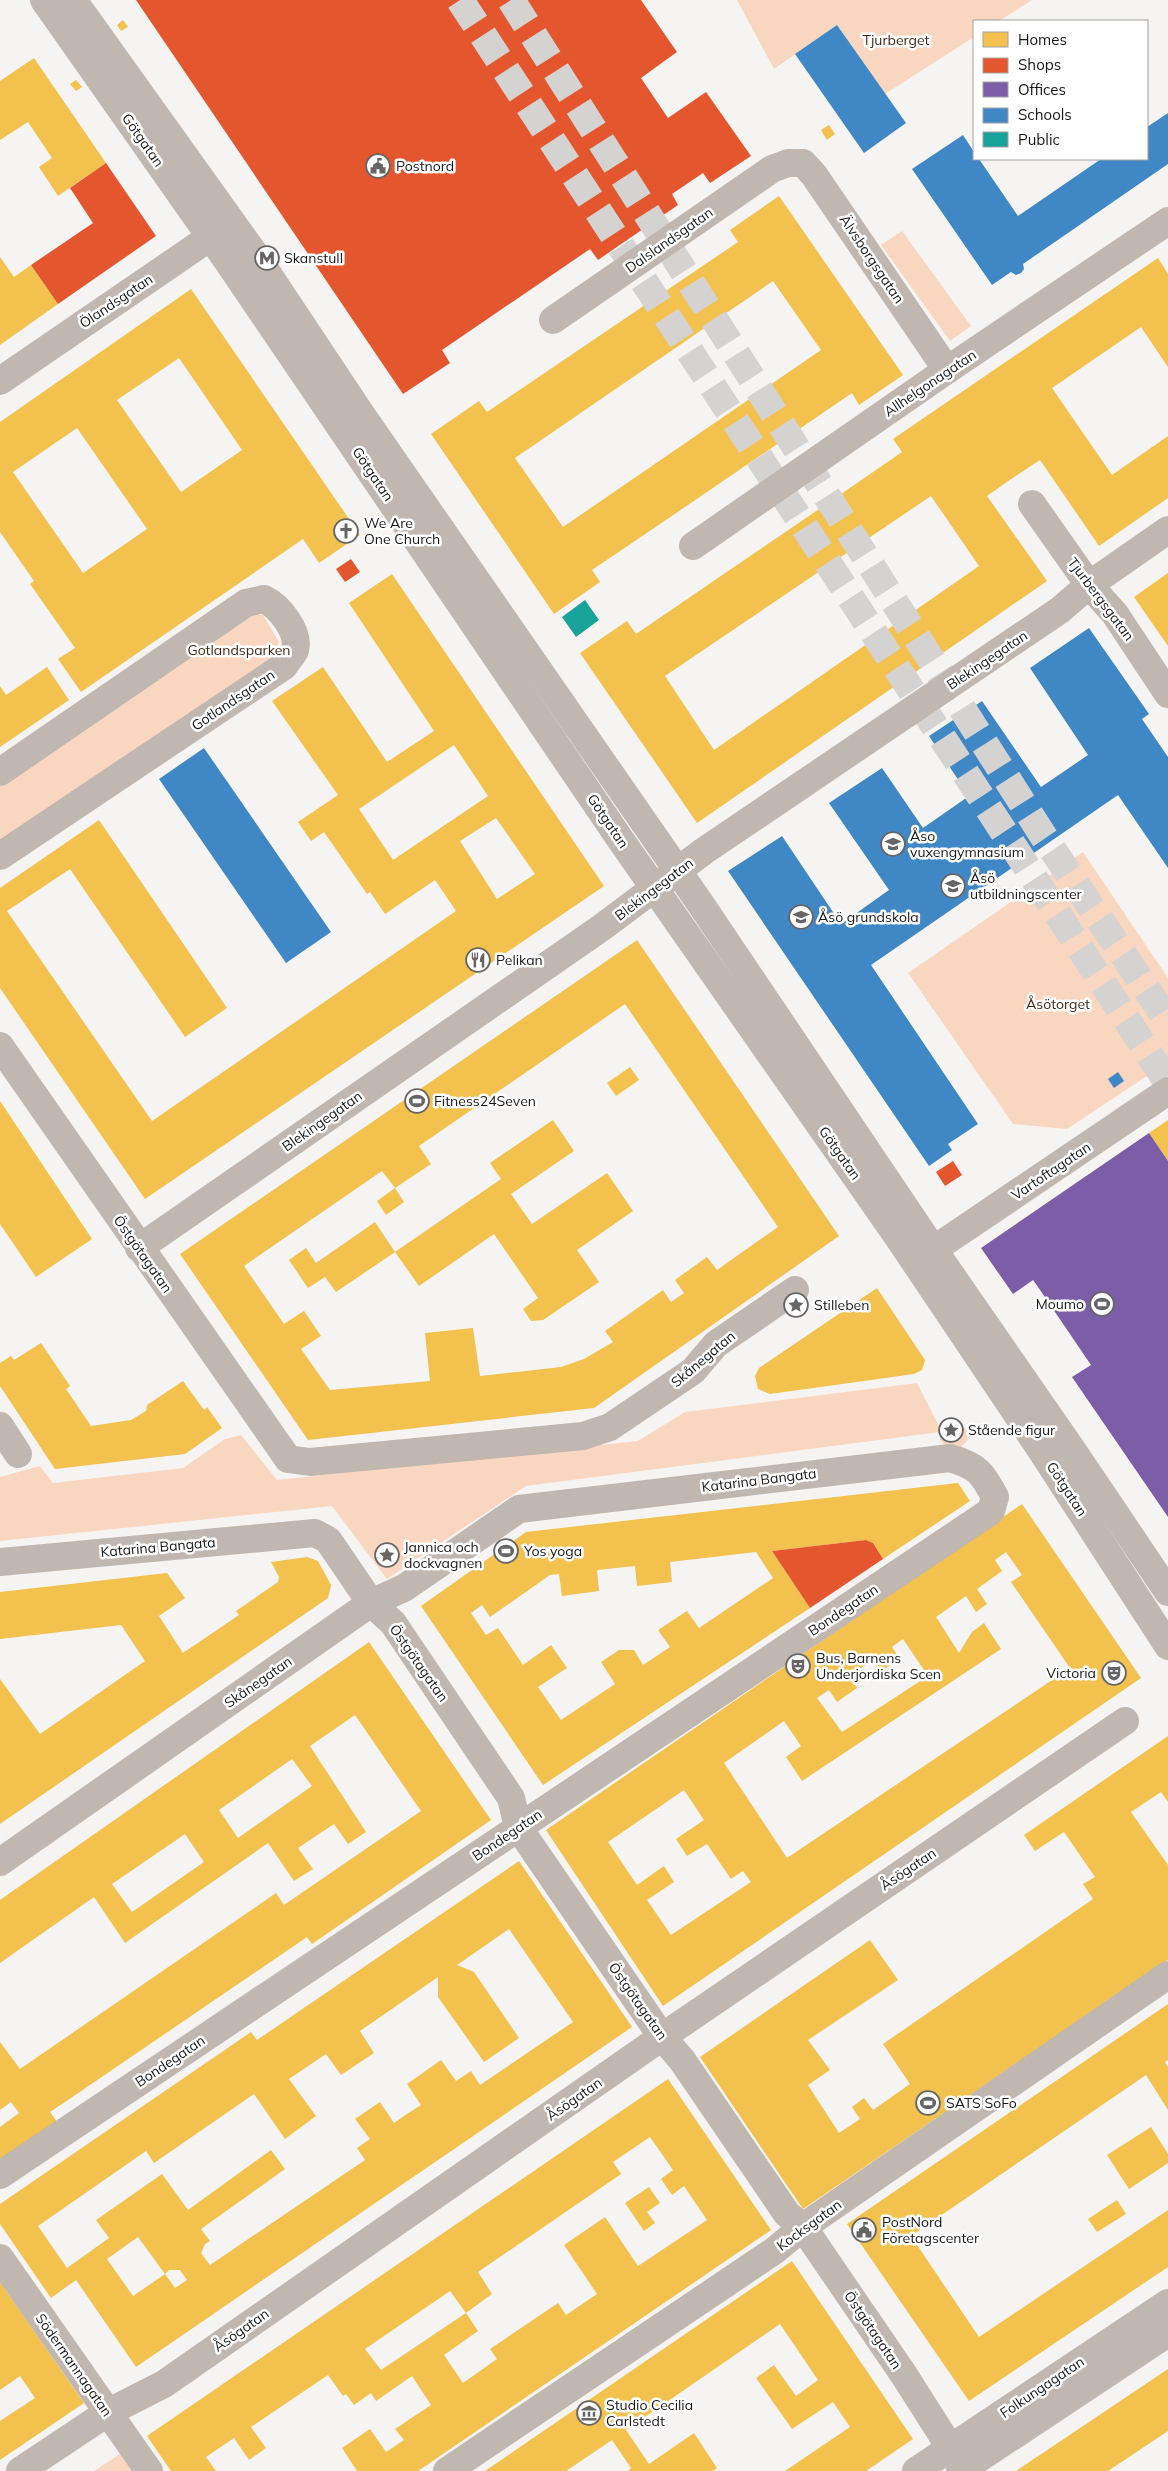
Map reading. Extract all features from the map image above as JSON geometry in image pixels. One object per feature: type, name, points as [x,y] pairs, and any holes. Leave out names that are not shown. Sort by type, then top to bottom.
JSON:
[{"type":"street","name":"Götgatan","points":[[44,0],[222,229],[361,414],[678,871],[933,1250],[1073,1451],[1168,1592]]},
{"type":"street","name":"Götgatan","points":[[73,0],[620,839],[900,1240],[1041,1450],[1168,1646]]},
{"type":"street","name":"Dalslandsgatan","points":[[553,320],[772,168],[788,162]]},
{"type":"street","name":"Älvsborgsgatan","points":[[788,162],[803,163],[814,175],[947,370]]},
{"type":"street","name":"Ölandsgatan","points":[[0,381],[222,229]]},
{"type":"street","name":"Allhelgonagatan","points":[[693,546],[947,370],[1165,230]]},
{"type":"street","name":"Tjurbergsgatan","points":[[1032,504],[1089,585],[1115,614],[1168,694]]},
{"type":"street","name":"Blekingegatan","points":[[139,1248],[609,923],[704,852],[1060,610],[1089,585],[1168,530]]},
{"type":"street","name":"Gotlandsgatan","points":[[0,772],[246,603],[264,599],[276,606],[295,637],[295,651],[284,666],[0,856]]},
{"type":"street","name":"Östgötagatan","points":[[0,1046],[139,1248],[288,1459],[310,1462],[582,1436]]},
{"type":"street","name":"Vartoftagatan","points":[[933,1250],[1168,1091]]},
{"type":"street","name":"Skånegatan","points":[[582,1436],[610,1427],[686,1376],[716,1344],[795,1290]]},
{"type":"street","points":[[0,1426],[18,1454]]},
{"type":"street","name":"Katarina Bangata","points":[[519,1509],[950,1458],[971,1464],[989,1485]]},
{"type":"street","name":"Bondegatan","points":[[0,2175],[991,1510],[995,1497],[989,1485]]},
{"type":"street","name":"Skånegatan","points":[[0,1862],[371,1603],[404,1588],[519,1509]]},
{"type":"street","name":"Östgötagatan","points":[[315,1533],[328,1540],[371,1603],[393,1623],[511,1798],[518,1827],[662,2037],[682,2060],[787,2214],[803,2226],[960,2465]]},
{"type":"street","name":"Katarina Bangata","points":[[0,1562],[315,1533]]},
{"type":"street","name":"Åsögatan","points":[[20,2471],[107,2413],[164,2384],[662,2037],[1125,1721]]},
{"type":"street","name":"Kocksgatan","points":[[447,2471],[774,2250],[803,2226],[1168,1975]]},
{"type":"street","name":"Södermannagatan","points":[[0,2258],[149,2471]]},
{"type":"street","name":"Folkungagatan","points":[[960,2465],[1168,2303]]},
{"type":"street","name":"Folkungagatan","points":[[916,2471],[960,2465],[1168,2333]]},
{"type":"green space","name":"Tjurberget","points":[[737,0],[1032,0],[1001,20],[973,20],[973,38],[885,94],[837,25],[774,69]]},
{"type":"green space","points":[[902,231],[971,326],[950,341],[881,245]]},
{"type":"green space","name":"Gotlandsparken","points":[[242,614],[263,615],[279,642],[271,661],[0,841],[0,780]]},
{"type":"green space","name":"Åsötorget","points":[[1083,852],[1168,978],[1168,1062],[1067,1129],[1013,1124],[908,973]]},
{"type":"green space","points":[[917,1383],[940,1428],[950,1422],[959,1421],[966,1430],[968,1440],[960,1448],[947,1448],[940,1440],[940,1432],[526,1486],[387,1579],[332,1506],[0,1541],[0,1477],[40,1466],[53,1483],[183,1468],[225,1439],[241,1435],[277,1480],[638,1441],[685,1412]]},
{"type":"green space","points":[[120,2454],[132,2471],[94,2471]]},
{"type":"building: Homes","points":[[123,20],[128,27],[121,31],[117,25]]},
{"type":"building: Homes","points":[[34,58],[106,163],[58,196],[39,167],[52,158],[28,122],[0,140],[0,81]]},
{"type":"building: Homes","points":[[76,80],[82,87],[76,91],[70,84]]},
{"type":"building: Homes","points":[[829,125],[835,134],[827,140],[821,130]]},
{"type":"building: Homes","points":[[779,196],[903,375],[859,405],[852,393],[592,570],[600,582],[554,614],[431,434],[479,401],[487,412],[738,242],[730,230]],"holes":[[[773,281],[821,350],[563,527],[515,458]]]},
{"type":"building: Homes","points":[[0,257],[14,277],[31,265],[58,304],[0,345]]},
{"type":"building: Homes","points":[[1158,258],[1168,274],[1168,367],[1141,327],[1052,388],[1112,475],[1168,436],[1168,498],[1099,546],[1040,460],[1014,477],[987,496],[1047,581],[697,823],[580,653],[627,621],[636,634],[844,492],[902,452],[893,439]],"holes":[[[931,496],[979,566],[714,750],[665,676]]]},
{"type":"building: Homes","points":[[191,289],[360,535],[319,563],[303,539],[81,692],[58,659],[75,648],[30,584],[34,581],[0,532],[0,422]],"holes":[[[179,358],[242,450],[181,492],[117,400]],[[77,428],[147,529],[83,573],[13,472]]]},
{"type":"building: Homes","points":[[1168,573],[1168,646],[1134,597]]},
{"type":"building: Homes","points":[[392,574],[604,886],[145,1199],[0,988],[0,888],[99,820],[227,1008],[185,1037],[70,869],[7,911],[152,1121],[456,911],[435,880],[385,914],[370,892],[367,894],[324,832],[311,841],[298,822],[338,795],[272,701],[323,667],[387,762],[434,731],[349,603]],"holes":[[[454,745],[488,796],[393,860],[359,809]],[[496,818],[535,874],[497,899],[460,841]]]},
{"type":"building: Homes","points":[[47,667],[69,700],[0,747],[0,686],[6,695]]},
{"type":"building: Homes","points":[[637,940],[839,1236],[594,1408],[308,1440],[180,1254]],"holes":[[[625,1004],[778,1227],[717,1270],[707,1257],[675,1280],[684,1293],[671,1302],[663,1290],[605,1331],[613,1342],[584,1359],[561,1367],[480,1376],[473,1328],[425,1333],[430,1381],[330,1390],[301,1349],[321,1336],[304,1311],[284,1324],[244,1266],[382,1171],[395,1188],[431,1164],[419,1146]]]},
{"type":"building: Homes","points":[[630,1067],[639,1080],[616,1096],[607,1083]]},
{"type":"building: Homes","points":[[0,1101],[92,1239],[36,1277],[0,1224]]},
{"type":"building: Homes","points":[[553,1120],[574,1151],[511,1194],[532,1224],[607,1173],[633,1211],[577,1250],[599,1282],[543,1320],[531,1321],[523,1309],[538,1298],[494,1234],[419,1286],[395,1252],[501,1179],[490,1163]]},
{"type":"building: Homes","points":[[1168,1120],[1168,1161],[1149,1133]]},
{"type":"building: Homes","points":[[395,1188],[404,1202],[386,1215],[377,1201]]},
{"type":"building: Homes","points":[[375,1222],[395,1252],[336,1292],[325,1277],[308,1288],[289,1260],[306,1248],[316,1263]]},
{"type":"building: Homes","points":[[1119,1238],[1149,1282],[1168,1268],[1168,1337],[1103,1382],[1085,1356],[1124,1329],[1080,1265]]},
{"type":"building: Homes","points":[[877,1288],[925,1360],[922,1370],[914,1374],[770,1394],[758,1389],[755,1376],[759,1368]]},
{"type":"building: Homes","points":[[41,1343],[70,1386],[66,1389],[91,1426],[131,1420],[146,1411],[147,1405],[183,1381],[204,1410],[207,1407],[222,1428],[185,1454],[55,1469],[0,1386],[0,1363],[11,1356],[14,1360]]},
{"type":"building: Homes","points":[[958,1483],[970,1501],[883,1559],[873,1543],[866,1540],[772,1551],[810,1608],[543,1785],[421,1606],[526,1532]],"holes":[[[756,1552],[773,1578],[699,1628],[687,1611],[658,1630],[670,1647],[643,1665],[634,1650],[619,1650],[601,1662],[615,1684],[561,1720],[538,1687],[567,1668],[551,1645],[523,1665],[498,1628],[486,1635],[471,1613],[482,1605],[490,1617],[550,1575],[559,1574],[562,1596],[599,1591],[597,1570],[635,1566],[637,1586],[672,1582],[670,1562]]]},
{"type":"building: Homes","points":[[1022,1504],[1141,1678],[663,2006],[546,1830]],"holes":[[[1006,1552],[1022,1575],[1011,1582],[1070,1668],[787,1858],[724,1763],[784,1721],[801,1746],[786,1757],[802,1781],[1001,1649],[984,1623],[972,1632],[959,1653],[936,1617],[966,1596],[976,1612],[987,1604],[977,1589],[1002,1571],[995,1560]],[[903,1639],[928,1676],[842,1732],[817,1698],[829,1690],[837,1702],[857,1688],[849,1676],[872,1661],[880,1672],[900,1659],[892,1647]],[[684,1790],[704,1820],[676,1839],[687,1856],[707,1844],[731,1879],[743,1871],[751,1882],[671,1935],[647,1900],[674,1882],[664,1866],[637,1885],[608,1842]]]},
{"type":"building: Homes","points":[[307,1557],[318,1561],[331,1585],[328,1598],[0,1824],[0,1679],[40,1734],[145,1661],[121,1625],[0,1639],[0,1592],[167,1573],[185,1598],[159,1616],[183,1653],[239,1615],[236,1611],[278,1582],[279,1577],[271,1562]]},
{"type":"building: Homes","points":[[369,1642],[491,1820],[312,1944],[307,1937],[50,2112],[57,2122],[0,2161],[0,2127],[19,2113],[11,2102],[0,2110],[0,2042],[20,2069],[276,1893],[284,1905],[421,1811],[355,1715],[310,1746],[366,1832],[348,1844],[334,1824],[298,1848],[313,1869],[294,1881],[268,1843],[125,1943],[94,1897],[0,1963],[0,1900]],"holes":[[[292,1759],[312,1786],[238,1838],[219,1810]],[[185,1834],[204,1862],[132,1912],[112,1884]]]},
{"type":"building: Homes","points":[[1168,1736],[1168,1802],[1161,1792],[1131,1812],[1168,1865],[1168,1960],[803,2209],[700,2057],[870,1940],[898,1980],[808,2040],[830,2070],[808,2085],[839,2133],[860,2119],[852,2107],[864,2098],[873,2110],[910,2084],[883,2044],[1093,1899],[1083,1884],[1095,1877],[1064,1832],[1035,1851],[1024,1835]]},
{"type":"building: Homes","points":[[519,1861],[632,2027],[136,2367],[76,2280],[51,2298],[0,2224],[0,2204],[251,2032],[257,2040]],"holes":[[[509,1929],[573,2022],[480,2085],[471,2071],[456,2081],[441,2060],[407,2084],[421,2105],[394,2123],[380,2102],[355,2119],[370,2139],[357,2148],[365,2160],[210,2265],[201,2253],[205,2244],[210,2241],[201,2229],[285,2169],[271,2150],[188,2210],[162,2174],[96,2220],[109,2238],[67,2268],[38,2226],[146,2151],[154,2163],[254,2094],[285,2139],[316,2116],[289,2079],[326,2054],[341,2075],[374,2053],[360,2031],[438,1977],[438,1997],[484,2062],[519,2038],[474,1972],[457,1965]],[[138,2237],[165,2274],[133,2296],[107,2259]],[[169,2270],[180,2270],[187,2280],[175,2288],[165,2274]]]},
{"type":"building: Homes","points":[[1168,2004],[1168,2060],[1165,2062],[1168,2067],[1168,2110],[1146,2075],[911,2236],[979,2337],[1168,2210],[1168,2267],[969,2401],[847,2224]]},
{"type":"building: Homes","points":[[668,2079],[771,2230],[418,2471],[357,2471],[342,2448],[370,2429],[386,2452],[404,2440],[395,2429],[431,2405],[412,2376],[376,2401],[371,2393],[354,2405],[346,2394],[343,2396],[328,2375],[251,2427],[266,2448],[249,2460],[234,2438],[206,2457],[216,2471],[171,2471],[147,2436]],"holes":[[[650,2137],[673,2170],[661,2179],[672,2195],[684,2186],[707,2220],[638,2266],[605,2217],[564,2245],[597,2294],[566,2315],[558,2303],[490,2349],[497,2359],[463,2383],[444,2355],[478,2331],[466,2313],[492,2294],[478,2272],[621,2174],[613,2162]],[[450,2291],[466,2313],[381,2370],[365,2349]]]},
{"type":"building: Homes","points":[[1151,2127],[1168,2154],[1168,2163],[1129,2189],[1107,2155]]},
{"type":"building: Homes","points":[[649,2187],[660,2203],[647,2212],[655,2223],[644,2231],[625,2203]]},
{"type":"building: Homes","points":[[1117,2200],[1126,2214],[1097,2232],[1088,2219]]},
{"type":"building: Homes","points":[[792,2261],[913,2439],[866,2471],[785,2471],[850,2427],[833,2402],[792,2429],[756,2378],[774,2365],[796,2396],[818,2380],[780,2324],[626,2430],[649,2464],[694,2433],[717,2468],[712,2471],[628,2471],[631,2468],[612,2440],[566,2471],[485,2471]]},
{"type":"building: Homes","points":[[0,2282],[84,2403],[0,2460],[0,2421],[35,2398],[20,2376],[0,2390]]},
{"type":"building: Homes","points":[[1168,2369],[1168,2431],[1108,2471],[1016,2471]]},
{"type":"building: Shops","points":[[136,0],[641,0],[677,52],[641,78],[668,118],[706,92],[751,156],[710,183],[703,173],[672,194],[678,205],[598,260],[590,249],[442,350],[450,363],[403,394]]},
{"type":"building: Shops","points":[[106,163],[156,236],[58,304],[31,265],[93,223],[70,188]]},
{"type":"building: Shops","points":[[351,559],[360,572],[345,582],[336,569]]},
{"type":"building: Shops","points":[[953,1161],[962,1175],[945,1186],[936,1172]]},
{"type":"building: Shops","points":[[866,1540],[873,1543],[883,1559],[810,1608],[772,1551]]},
{"type":"building: Offices","points":[[1149,1133],[1168,1161],[1168,1517],[1072,1377],[1091,1365],[1038,1287],[1033,1280],[1013,1294],[981,1248]]},
{"type":"building: Schools","points":[[837,25],[906,123],[864,153],[795,54]]},
{"type":"building: Schools","points":[[1168,113],[1168,164],[1023,264],[1024,269],[1021,273],[1016,275],[1011,272],[992,285],[912,169],[963,135],[973,150],[973,160],[980,160],[1018,216],[1100,160],[1148,160],[1148,126]]},
{"type":"building: Schools","points":[[1089,628],[1149,714],[1142,719],[1168,757],[1168,868],[1118,795],[871,965],[978,1124],[948,1144],[952,1150],[929,1166],[728,871],[782,836],[841,924],[889,890],[829,803],[882,768],[923,828],[969,796],[929,736],[982,701],[1041,787],[1088,755],[1030,668]]},
{"type":"building: Schools","points":[[204,748],[331,932],[286,963],[159,779]]},
{"type":"building: Schools","points":[[1118,1072],[1124,1081],[1114,1088],[1108,1079]]},
{"type":"building: Public","points":[[585,600],[599,620],[576,637],[562,617]]},
{"type":"tunnel","points":[[460,0],[1168,1083]]},
{"type":"tunnel","points":[[511,0],[1044,837],[1168,1021]]},
{"type":"place","name":"Postnord","points":[[378,166]]},
{"type":"place","name":"Skanstull","points":[[267,258]]},
{"type":"place","name":"We Are One Church","points":[[346,531]]},
{"type":"place","name":"Åso vuxengymnasium","points":[[893,844]]},
{"type":"place","name":"Åsö utbildningscenter","points":[[953,886]]},
{"type":"place","name":"Åsö grundskola","points":[[801,917]]},
{"type":"place","name":"Pelikan","points":[[478,960]]},
{"type":"place","name":"Fitness24Seven","points":[[417,1101]]},
{"type":"place","name":"Moumo","points":[[1102,1304]]},
{"type":"place","name":"Stilleben","points":[[796,1305]]},
{"type":"place","name":"Stående figur","points":[[951,1430]]},
{"type":"place","name":"Yos yoga","points":[[506,1551]]},
{"type":"place","name":"Jannica och dockvagnen","points":[[387,1555]]},
{"type":"place","name":"Bus, Barnens Underjordiska Scen","points":[[798,1666]]},
{"type":"place","name":"Victoria","points":[[1114,1673]]},
{"type":"place","name":"SATS SoFo","points":[[928,2103]]},
{"type":"place","name":"PostNord Företagscenter","points":[[864,2230]]},
{"type":"place","name":"Studio Cecilia Carlstedt","points":[[589,2413]]}]
